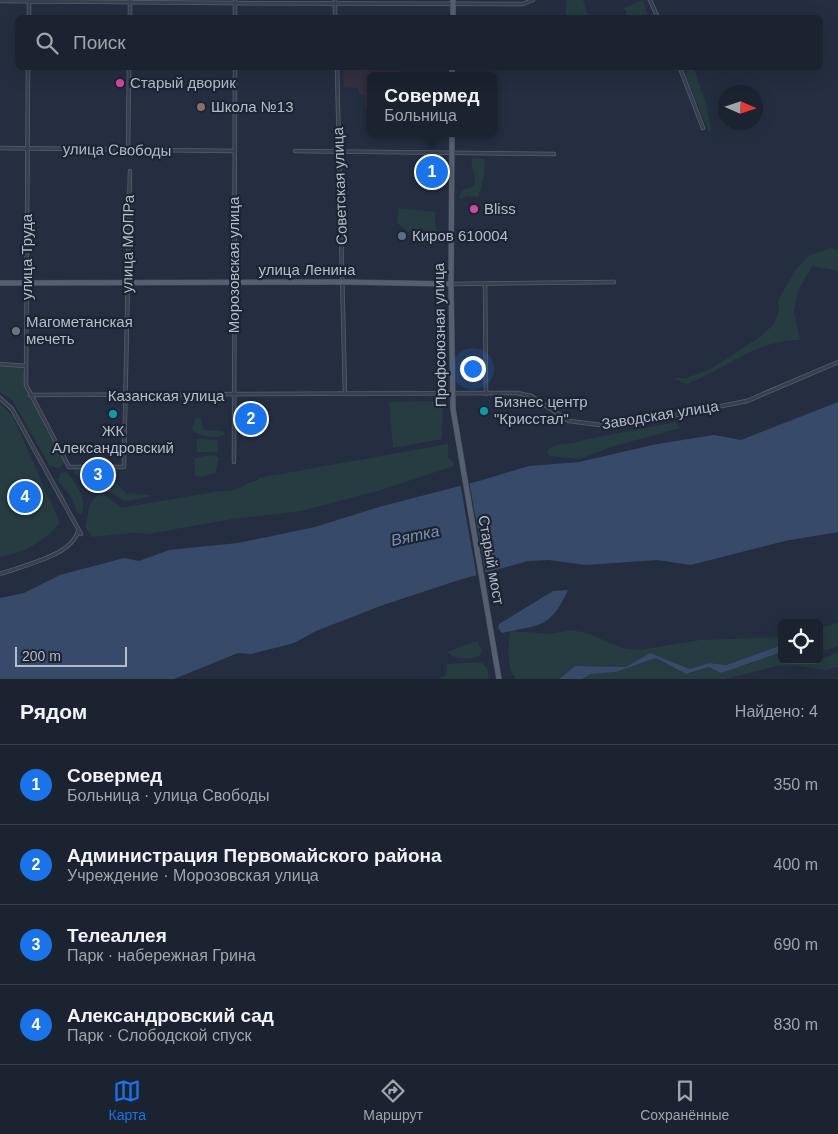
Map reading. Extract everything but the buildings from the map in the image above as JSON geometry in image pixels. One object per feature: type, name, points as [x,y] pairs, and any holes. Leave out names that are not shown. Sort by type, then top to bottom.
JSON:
[{"type":"main road","name":"Профсоюзная улица","points":[[452,137],[452,394],[458,446]]},
{"type":"main road","name":"улица Ленина","points":[[0,283],[343,282],[451,284]]},
{"type":"main road","name":"Старый мост","points":[[458,446],[499,679]]},
{"type":"street","points":[[0,1],[335,1],[523,4],[533,0]]},
{"type":"street","points":[[650,0],[657,15]]},
{"type":"street","points":[[29,1],[29,15]]},
{"type":"street","points":[[130,1],[130,15]]},
{"type":"street","points":[[235,1],[235,15]]},
{"type":"street","points":[[335,1],[335,15]]},
{"type":"street","name":"улица Труда","points":[[28,70],[26,385],[30,396],[69,467]]},
{"type":"street","points":[[128,150],[129,70]]},
{"type":"street","name":"Морозовская улица","points":[[234,462],[235,70]]},
{"type":"street","name":"Советская улица","points":[[337,70],[346,394]]},
{"type":"street","points":[[681,70],[703,128]]},
{"type":"street","name":"улица Свободы","points":[[0,148],[234,151]]},
{"type":"street","points":[[295,151],[554,154]]},
{"type":"street","name":"улица МОПРа","points":[[69,467],[124,467],[130,171]]},
{"type":"street","name":"улица Ленина","points":[[451,284],[614,282]]},
{"type":"street","points":[[484,284],[486,394]]},
{"type":"street","name":"Заводская улица","points":[[452,394],[526,394],[569,421],[601,425],[661,418],[747,401],[838,362]]},
{"type":"street","points":[[0,364],[26,366]]},
{"type":"street","name":"Казанская улица","points":[[30,396],[452,394]]},
{"type":"street","points":[[0,398],[12,409],[79,532],[73,541],[59,552],[0,574]]},
{"type":"shaded area","points":[[343,70],[399,70],[399,72],[367,72],[367,110],[365,110],[364,95],[359,94],[358,88],[344,87]]},
{"type":"green space","points":[[566,0],[583,0],[588,15],[566,15]]},
{"type":"green space","points":[[643,0],[647,14],[627,15],[624,8]]},
{"type":"green space","points":[[686,70],[694,70],[707,106],[711,130],[709,133],[686,76]]},
{"type":"green space","points":[[472,158],[484,159],[482,183],[478,197],[467,196],[462,199],[459,197],[462,190],[471,188],[475,183]]},
{"type":"green space","points":[[398,208],[435,212],[436,234],[409,233],[397,222]]},
{"type":"green space","points":[[830,248],[838,250],[838,271],[812,266],[798,291],[794,312],[800,340],[784,341],[755,350],[686,384],[673,378],[687,378],[712,368],[761,336],[773,325],[779,312],[778,300],[795,271],[808,256]]},
{"type":"green space","points":[[0,365],[22,366],[25,375],[25,388],[64,463],[59,468],[50,466],[12,400],[0,392]]},
{"type":"green space","points":[[443,401],[442,439],[393,448],[389,402]]},
{"type":"green space","points":[[0,403],[13,417],[60,523],[47,535],[26,549],[0,557]]},
{"type":"green space","points":[[201,418],[204,430],[222,431],[225,434],[217,437],[208,437],[192,430],[195,419]]},
{"type":"green space","points":[[676,422],[680,428],[611,447],[580,459],[549,456],[547,451],[559,445]]},
{"type":"green space","points":[[197,439],[218,440],[218,452],[197,452]]},
{"type":"green space","points":[[448,444],[448,458],[453,462],[454,466],[378,491],[301,511],[232,519],[148,534],[131,533],[92,537],[85,527],[91,502],[94,498],[103,494],[122,508],[220,491],[231,491],[258,480],[258,478]]},
{"type":"green space","points":[[212,455],[219,458],[215,473],[201,477],[195,475],[194,458]]},
{"type":"green space","points":[[112,468],[117,472],[113,478],[99,480],[88,488],[74,472],[77,469]]},
{"type":"green space","points":[[67,472],[82,498],[83,509],[81,515],[77,512],[71,497],[58,480],[61,473]]},
{"type":"green space","points":[[113,481],[126,493],[149,495],[149,497],[125,501],[103,488]]},
{"type":"green space","points":[[838,623],[838,646],[823,650],[823,627]]},
{"type":"green space","points":[[571,630],[587,633],[622,648],[640,650],[700,640],[778,637],[778,646],[726,665],[709,663],[690,669],[650,653],[626,667],[575,666],[559,679],[516,679],[509,662],[510,631],[551,634]]},
{"type":"green space","points":[[477,641],[482,651],[479,656],[462,659],[454,657],[447,652]]},
{"type":"green space","points":[[838,652],[838,667],[826,670],[797,666],[777,666],[725,679],[582,679],[591,674],[616,672],[656,658],[686,674],[709,667],[746,665],[778,653],[778,664],[823,664],[823,658]]},
{"type":"green space","points":[[482,663],[487,668],[489,679],[439,679],[446,675],[447,664]]},
{"type":"water","name":"Вятка","points":[[838,402],[838,532],[785,541],[691,565],[657,560],[586,565],[549,560],[528,561],[459,580],[383,605],[316,631],[294,643],[251,654],[238,653],[174,679],[0,679],[0,598],[24,593],[60,575],[124,558],[139,561],[169,550],[238,543],[315,527],[379,507],[529,466],[579,462],[657,444],[714,435],[741,440]]},
{"type":"water","points":[[568,590],[556,612],[543,623],[502,633],[498,628],[499,624],[553,591]]},
{"type":"water","points":[[778,646],[778,653],[721,673],[709,667],[686,674],[656,658],[616,672],[591,674],[582,679],[559,679],[575,666],[626,667],[650,653],[690,669],[709,663],[726,665]]},
{"type":"pier","points":[[469,481],[486,575],[477,578],[460,483]]},
{"type":"place","name":"Старый дворик","points":[[120,83]]},
{"type":"place","name":"Школа №13","points":[[201,107]]},
{"type":"place","name":"Совермед","points":[[432,172]]},
{"type":"place","name":"Bliss","points":[[474,209]]},
{"type":"place","name":"Киров 610004","points":[[402,236]]},
{"type":"place","name":"Магометанская мечеть","points":[[16,331]]},
{"type":"place","name":"Бизнес центр \"Крисстал\"","points":[[484,411]]},
{"type":"place","name":"ЖК Александровский","points":[[113,414]]},
{"type":"place","name":"Администрация Первомайского района","points":[[251,419]]},
{"type":"place","name":"Телеаллея","points":[[98,475]]},
{"type":"place","name":"Александровский сад","points":[[25,497]]}]
